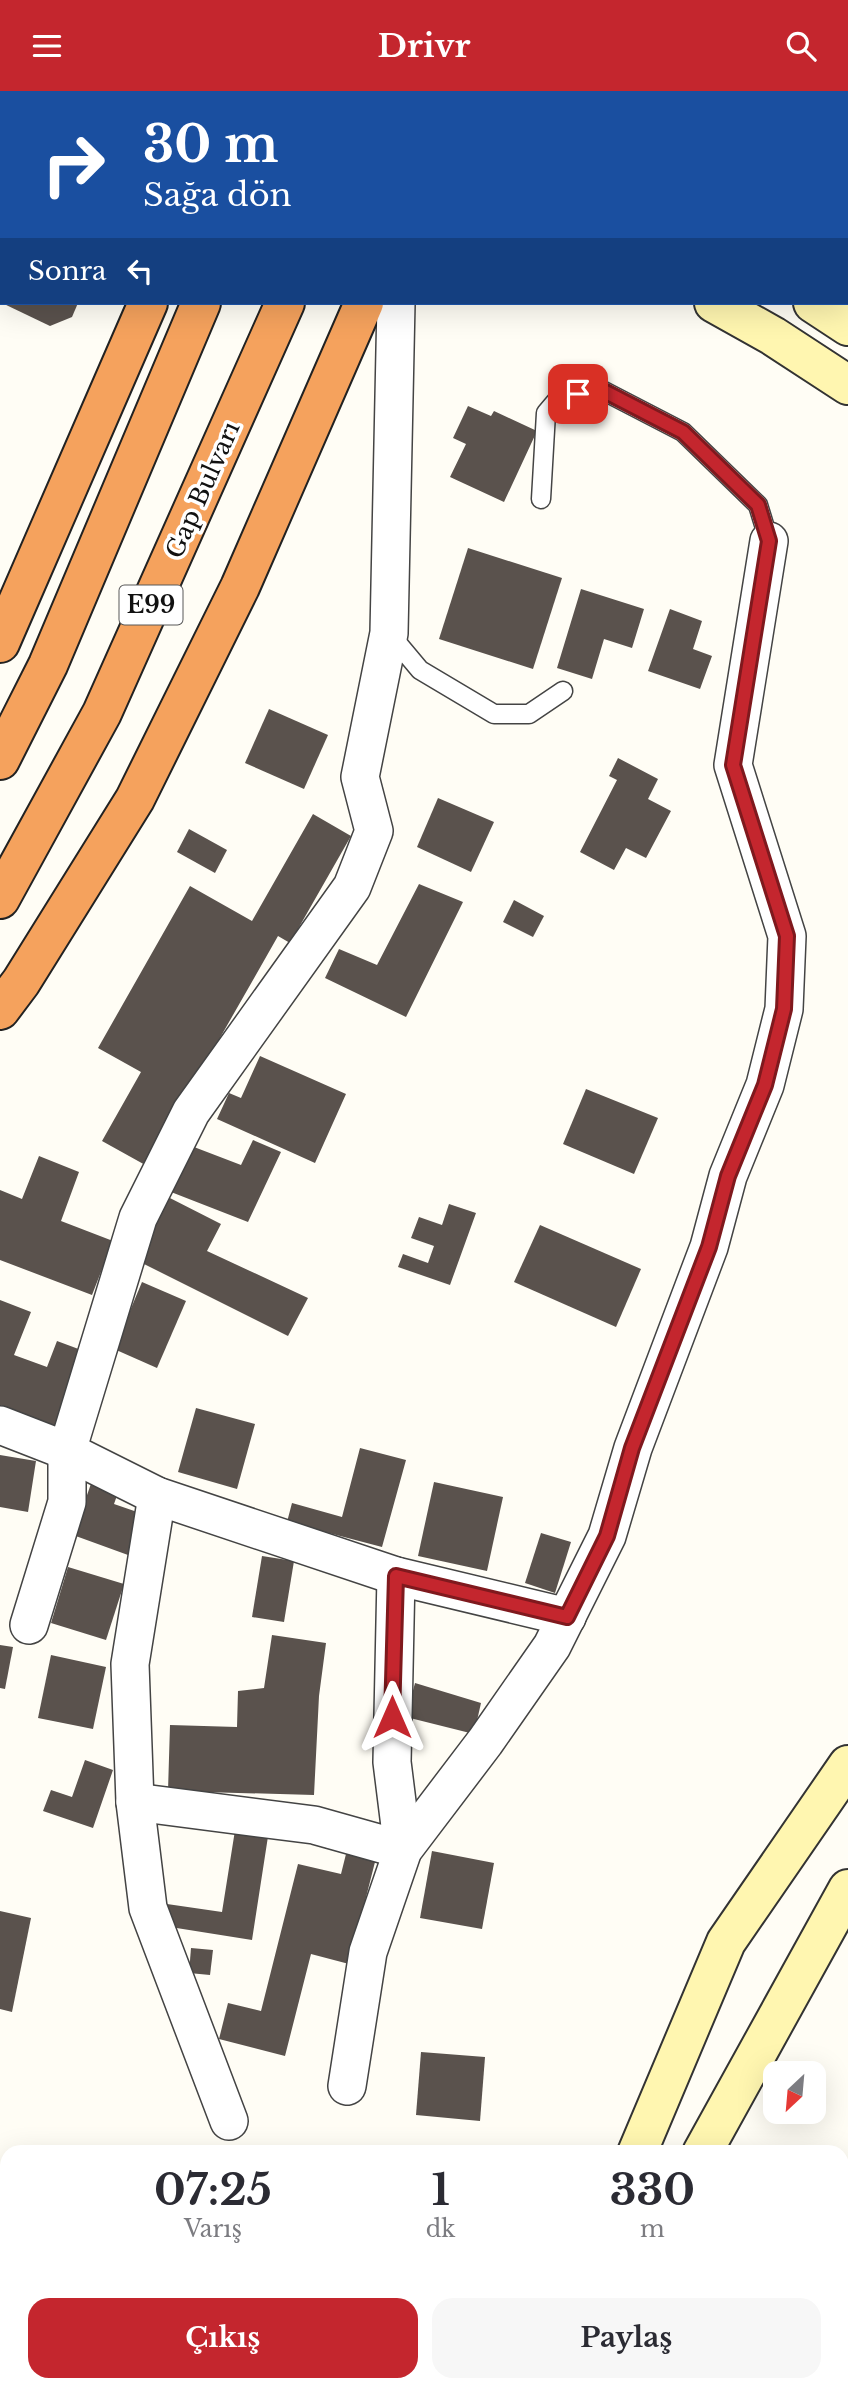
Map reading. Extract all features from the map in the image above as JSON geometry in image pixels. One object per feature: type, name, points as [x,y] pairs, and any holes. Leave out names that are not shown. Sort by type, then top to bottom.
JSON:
[{"type":"highway","points":[[0,643],[147,305]]},
{"type":"highway","name":"E99","points":[[0,760],[48,665],[200,305]]},
{"type":"highway","name":"Gap Bulvarı","points":[[0,899],[102,713],[284,305]]},
{"type":"highway","points":[[0,1010],[21,982],[135,799],[240,587],[363,305]]},
{"type":"main road","points":[[718,305],[773,336],[848,385]]},
{"type":"main road","points":[[816,305],[848,326]]},
{"type":"main road","points":[[640,2145],[726,1942],[848,1765]]},
{"type":"main road","points":[[706,2145],[848,1889]]},
{"type":"street","points":[[29,1625],[67,1502],[67,1451],[138,1218],[191,1112],[352,887],[374,831],[360,777],[389,633],[396,305]]},
{"type":"street","points":[[347,2086],[368,1952],[403,1850],[485,1742],[552,1646],[607,1536],[632,1448],[709,1247],[728,1176],[765,1085],[784,1009],[787,936],[733,765],[769,541]]},
{"type":"street","points":[[0,1426],[67,1451],[157,1496],[396,1576],[567,1617]]},
{"type":"street","points":[[157,1496],[130,1664],[135,1802],[148,1908],[229,2121]]},
{"type":"street","points":[[396,1576],[392,1762],[403,1850]]},
{"type":"street","points":[[135,1802],[314,1825],[403,1850]]},
{"type":"lane","points":[[541,499],[546,413],[557,400],[598,388],[683,432],[758,505],[769,541]]},
{"type":"lane","points":[[389,633],[420,670],[495,713],[529,714],[563,691]]},
{"type":"building","points":[[6,305],[77,305],[72,317],[50,326]]},
{"type":"building","points":[[468,406],[491,416],[494,411],[537,431],[504,502],[450,477],[466,444],[453,438]]},
{"type":"building","points":[[468,548],[562,578],[533,669],[439,639]]},
{"type":"building","points":[[581,589],[644,609],[632,648],[604,639],[592,679],[557,668]]},
{"type":"building","points":[[670,609],[702,621],[693,649],[712,656],[700,689],[648,671]]},
{"type":"building","points":[[269,709],[328,735],[304,789],[245,763]]},
{"type":"building","points":[[618,758],[658,779],[648,799],[671,811],[646,858],[626,848],[614,870],[580,852],[617,780],[609,776]]},
{"type":"building","points":[[438,798],[494,822],[471,872],[417,847]]},
{"type":"building","points":[[313,814],[351,836],[290,943],[278,936],[147,1166],[102,1141],[141,1072],[98,1048],[190,886],[252,921]]},
{"type":"building","points":[[189,829],[227,850],[215,873],[177,852]]},
{"type":"building","points":[[419,884],[463,902],[406,1017],[325,978],[339,949],[377,965]]},
{"type":"building","points":[[514,900],[544,916],[533,937],[503,922]]},
{"type":"building","points":[[260,1056],[346,1094],[315,1163],[217,1119],[229,1093],[241,1098]]},
{"type":"building","points":[[586,1089],[658,1118],[634,1174],[563,1144]]},
{"type":"building","points":[[253,1140],[281,1152],[248,1222],[171,1192],[194,1147],[241,1165]]},
{"type":"building","points":[[39,1156],[79,1172],[61,1221],[113,1241],[92,1295],[0,1260],[0,1190],[22,1199]]},
{"type":"building","points":[[164,1195],[221,1224],[207,1251],[308,1298],[288,1336],[132,1258]]},
{"type":"building","points":[[449,1204],[476,1213],[450,1285],[398,1267],[403,1254],[428,1263],[434,1246],[411,1238],[419,1217],[442,1225]]},
{"type":"building","points":[[540,1225],[641,1269],[616,1327],[514,1282]]},
{"type":"building","points":[[142,1282],[186,1301],[157,1368],[114,1349]]},
{"type":"building","points":[[0,1300],[31,1312],[14,1355],[47,1367],[57,1341],[92,1354],[63,1429],[0,1405]]},
{"type":"building","points":[[196,1408],[255,1424],[237,1489],[178,1472]]},
{"type":"building","points":[[360,1448],[406,1460],[382,1547],[287,1522],[292,1503],[342,1517]]},
{"type":"building","points":[[0,1455],[36,1461],[28,1512],[0,1507]]},
{"type":"building","points":[[93,1478],[120,1487],[114,1504],[143,1514],[128,1555],[73,1535]]},
{"type":"building","points":[[434,1482],[503,1497],[487,1571],[418,1556]]},
{"type":"building","points":[[541,1533],[571,1542],[555,1593],[525,1583]]},
{"type":"building","points":[[262,1556],[294,1561],[284,1622],[252,1617]]},
{"type":"building","points":[[68,1567],[124,1584],[106,1640],[51,1623]]},
{"type":"building","points":[[272,1635],[326,1643],[319,1696],[314,1795],[168,1791],[170,1725],[237,1727],[238,1691],[264,1688]]},
{"type":"building","points":[[0,1645],[13,1647],[5,1689],[0,1688]]},
{"type":"building","points":[[51,1655],[106,1667],[93,1729],[38,1718]]},
{"type":"building","points":[[415,1683],[481,1703],[474,1734],[406,1717]]},
{"type":"building","points":[[85,1760],[113,1770],[93,1828],[43,1811],[51,1790],[72,1797]]},
{"type":"building","points":[[236,1824],[269,1830],[252,1940],[164,1926],[167,1904],[222,1912]]},
{"type":"building","points":[[432,1851],[494,1863],[482,1929],[420,1918]]},
{"type":"building","points":[[346,1854],[375,1862],[349,1964],[311,1954],[285,2056],[219,2039],[228,2003],[261,2011],[298,1864],[341,1874]]},
{"type":"building","points":[[0,1911],[31,1918],[12,2012],[0,2009]]},
{"type":"building","points":[[191,1948],[213,1950],[210,1975],[189,1973]]},
{"type":"building","points":[[421,2052],[485,2057],[480,2121],[416,2115]]},
{"type":"route","points":[[392,1717],[396,1576],[567,1617],[607,1536],[632,1448],[709,1247],[728,1176],[765,1085],[784,1009],[787,936],[733,765],[769,541],[758,505],[683,432],[598,388],[578,394]]}]
